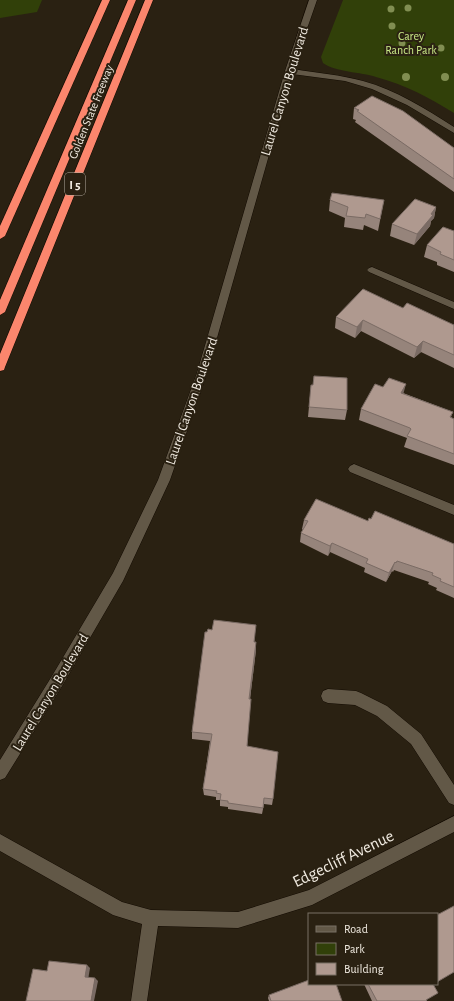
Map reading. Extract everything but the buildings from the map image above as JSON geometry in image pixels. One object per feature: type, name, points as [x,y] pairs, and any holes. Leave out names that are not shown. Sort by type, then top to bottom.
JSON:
[{"type":"highway","points":[[0,236],[106,0]]},
{"type":"highway","points":[[0,312],[132,0]]},
{"type":"highway","name":"Golden State Freeway","points":[[0,367],[149,0]]},
{"type":"street","name":"Laurel Canyon Boulevard","points":[[0,773],[57,681],[118,577],[164,480],[202,372],[289,71],[313,0]]},
{"type":"street","points":[[289,71],[361,83],[400,97],[426,111],[454,131]]},
{"type":"street","points":[[372,270],[454,306]]},
{"type":"street","points":[[354,469],[454,510]]},
{"type":"street","points":[[328,696],[356,698],[382,711],[416,739],[454,798]]},
{"type":"street","name":"Edgecliff Avenue","points":[[0,842],[119,910],[151,918],[238,920],[312,897],[454,824]]},
{"type":"street","points":[[139,1001],[151,918]]},
{"type":"green space","points":[[0,0],[42,0],[37,12],[0,18]]},
{"type":"green space","name":"Carey Ranch Park","points":[[343,0],[454,0],[454,113],[426,97],[387,80],[370,75],[341,70],[323,63],[321,57]]}]
